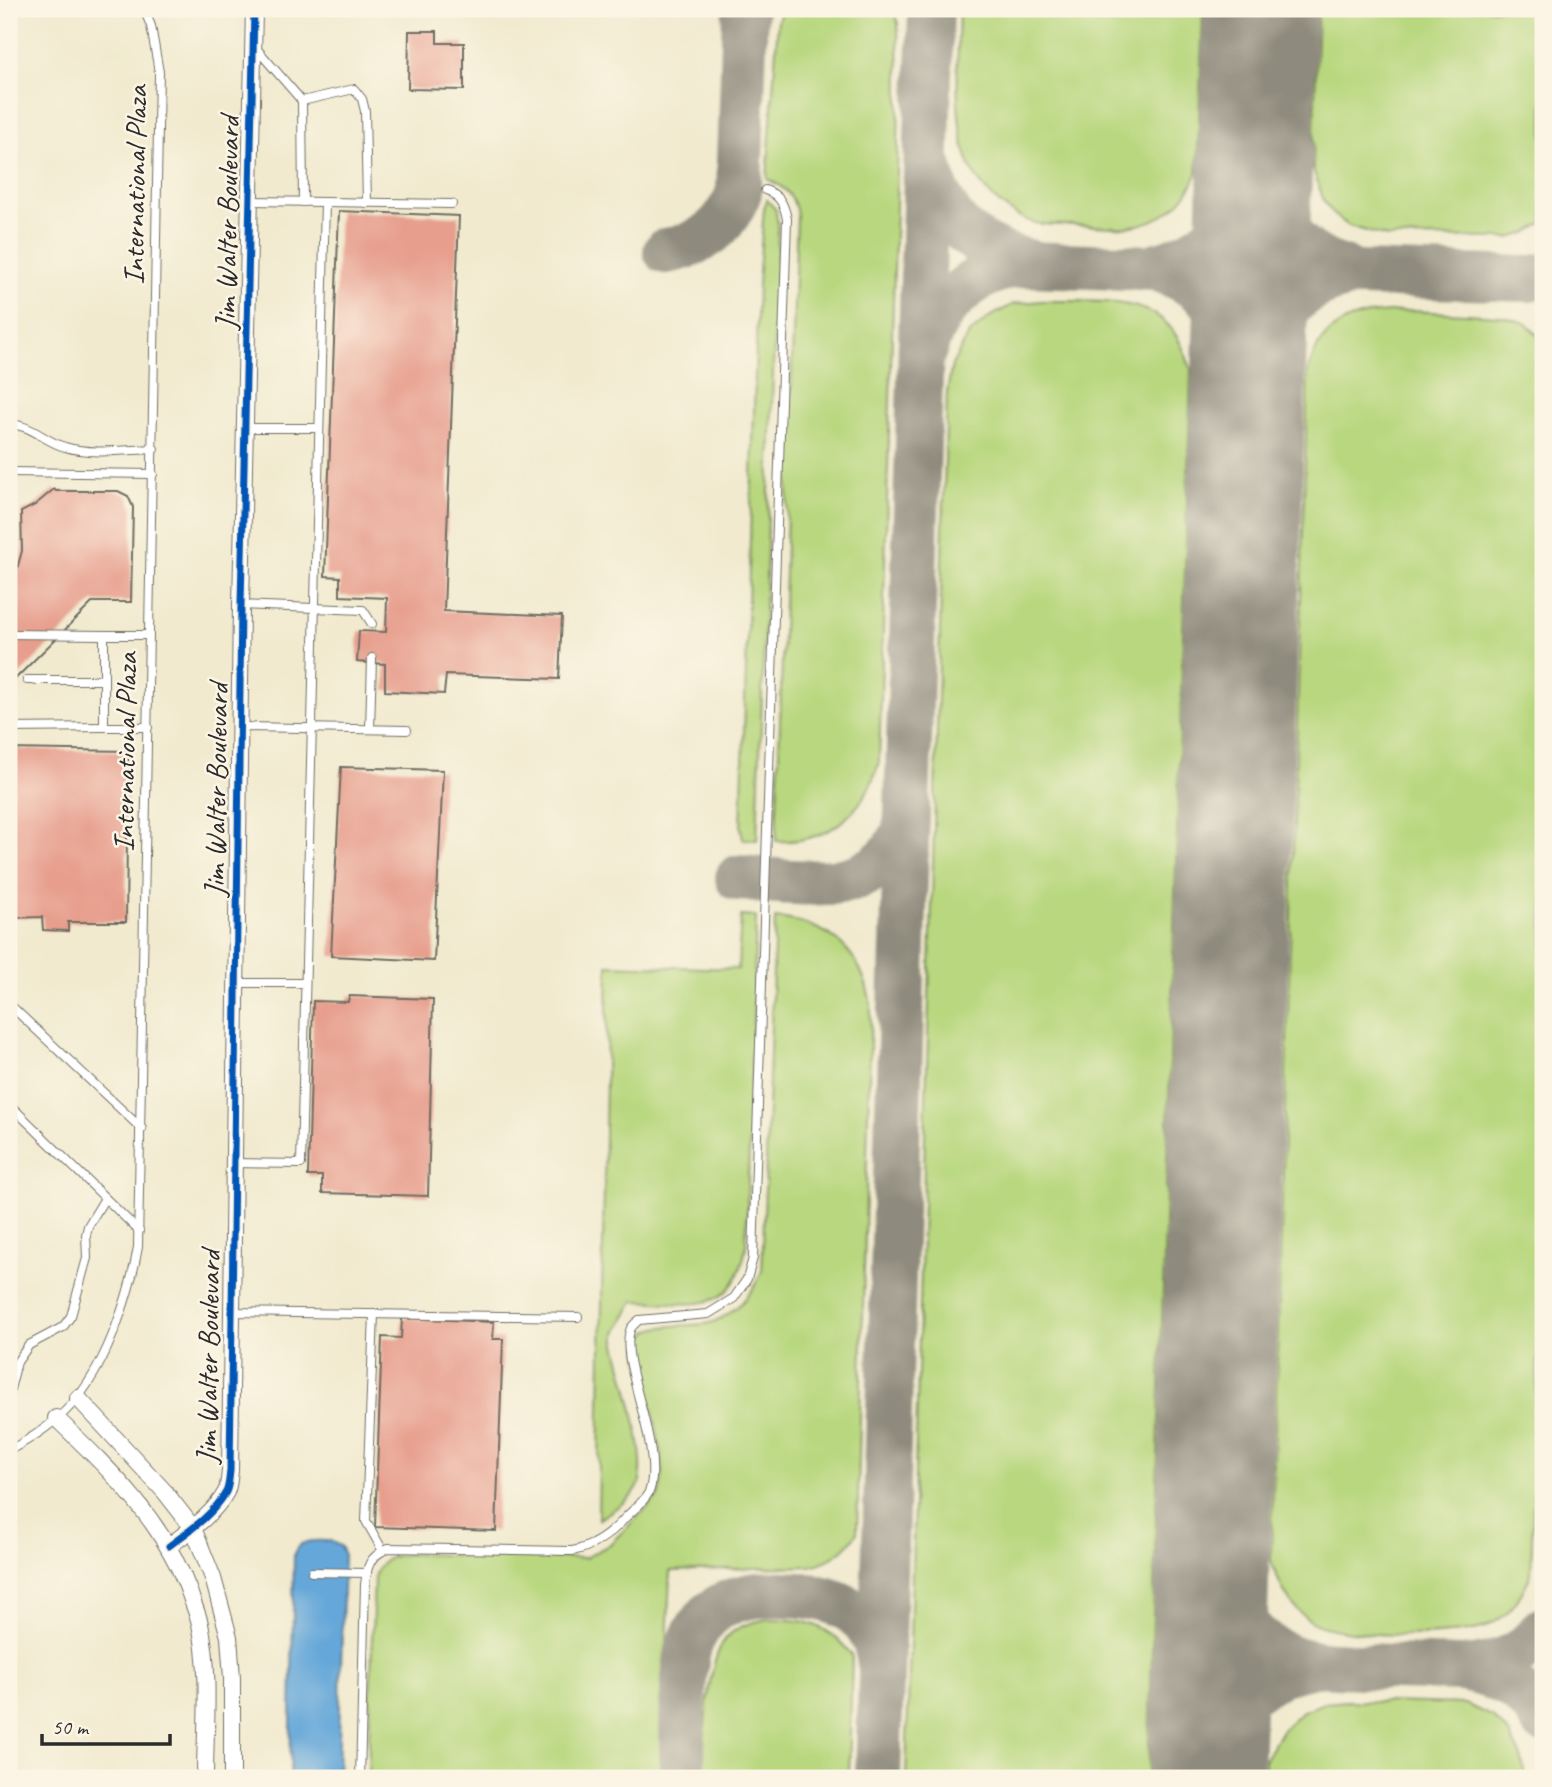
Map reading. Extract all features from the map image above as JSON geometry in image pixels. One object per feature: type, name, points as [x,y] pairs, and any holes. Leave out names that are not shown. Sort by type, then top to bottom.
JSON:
[{"type":"street","name":"Jim Walter Boulevard","points":[[169,1546],[193,1528],[227,1491],[230,1471],[235,983],[254,9]]},
{"type":"street","points":[[78,1398],[165,1492],[193,1528],[213,1578],[229,1637],[232,1678],[232,1778]]},
{"type":"street","points":[[56,1418],[115,1475],[169,1546],[185,1580],[200,1623],[206,1678],[205,1778]]},
{"type":"lane","name":"International Plaza","points":[[9,1450],[56,1418],[78,1398],[102,1357],[119,1318],[133,1278],[139,1231],[159,72],[152,26],[144,9]]},
{"type":"lane","points":[[253,46],[302,101],[303,202]]},
{"type":"lane","points":[[302,101],[354,89],[362,99],[365,111],[367,203]]},
{"type":"lane","points":[[360,1778],[367,1573],[375,1554],[388,1548],[572,1551],[589,1548],[619,1526],[650,1491],[652,1462],[648,1431],[628,1350],[631,1328],[639,1320],[708,1314],[734,1298],[747,1279],[753,1258],[787,219],[785,206],[780,199],[765,190]]},
{"type":"lane","points":[[250,201],[452,204]]},
{"type":"lane","points":[[233,1163],[301,1164],[325,202]]},
{"type":"lane","points":[[9,425],[28,428],[63,447],[77,450],[154,449]]},
{"type":"lane","points":[[245,428],[319,428]]},
{"type":"lane","points":[[9,472],[153,474]]},
{"type":"lane","points":[[242,605],[363,610],[372,624]]},
{"type":"lane","points":[[9,634],[149,635]]},
{"type":"lane","points":[[104,635],[104,727]]},
{"type":"lane","points":[[370,729],[372,658]]},
{"type":"lane","points":[[27,680],[104,680]]},
{"type":"lane","points":[[9,727],[148,727]]},
{"type":"lane","points":[[240,727],[407,730]]},
{"type":"lane","points":[[235,983],[305,983]]},
{"type":"lane","points":[[9,1004],[142,1129]]},
{"type":"lane","points":[[9,1104],[139,1231]]},
{"type":"lane","points":[[9,1393],[17,1362],[29,1345],[63,1327],[71,1316],[87,1258],[88,1226],[105,1198]]},
{"type":"lane","points":[[232,1312],[578,1317]]},
{"type":"lane","points":[[374,1314],[366,1521],[383,1551]]},
{"type":"lane","points":[[312,1572],[367,1573]]},
{"type":"green space","points":[[783,9],[893,9],[898,23],[899,107],[879,762],[873,780],[854,810],[828,831],[795,841],[776,841],[797,215],[788,192],[767,179],[778,20]]},
{"type":"green space","points":[[959,9],[1203,9],[1197,172],[1187,193],[1161,216],[1150,222],[1126,227],[1035,223],[998,202],[982,186],[971,168],[961,132],[957,68]]},
{"type":"green space","points":[[1318,9],[1543,9],[1543,223],[1527,233],[1510,238],[1387,237],[1349,226],[1334,215],[1324,201],[1313,169]]},
{"type":"green space","points":[[767,200],[776,210],[778,228],[757,840],[743,839],[741,828],[758,284],[764,208]]},
{"type":"green space","points":[[1041,301],[1126,304],[1156,315],[1172,330],[1191,369],[1148,1778],[906,1778],[947,392],[952,365],[969,334],[991,316],[1014,304]]},
{"type":"green space","points":[[1413,311],[1501,316],[1525,323],[1543,340],[1543,1190],[1531,1574],[1509,1611],[1487,1626],[1451,1633],[1399,1635],[1346,1631],[1312,1622],[1297,1610],[1286,1594],[1271,1560],[1308,370],[1319,345],[1338,325],[1373,313]]},
{"type":"green space","points":[[741,916],[756,917],[746,1246],[740,1270],[731,1286],[720,1296],[707,1302],[691,1304],[634,1301],[616,1333],[616,1344],[639,1440],[641,1477],[637,1489],[629,1498],[598,1520],[608,965],[738,969]]},
{"type":"green space","points":[[775,918],[812,926],[841,943],[860,970],[871,1006],[857,1533],[838,1554],[811,1566],[670,1571],[662,1778],[368,1778],[374,1577],[384,1562],[398,1555],[410,1554],[585,1558],[609,1545],[658,1497],[662,1466],[660,1447],[639,1357],[640,1343],[645,1334],[654,1329],[702,1324],[721,1318],[736,1308],[749,1294],[762,1271]]},
{"type":"green space","points":[[768,1619],[794,1620],[816,1626],[835,1637],[852,1656],[849,1778],[702,1778],[707,1703],[714,1664],[720,1648],[737,1629]]},
{"type":"green space","points":[[1346,1701],[1466,1704],[1493,1717],[1510,1735],[1521,1757],[1526,1778],[1265,1778],[1265,1759],[1283,1729],[1301,1712],[1324,1703]]},
{"type":"water","points":[[330,1541],[340,1546],[344,1555],[338,1778],[290,1778],[294,1554],[299,1545],[304,1543]]},
{"type":"building","points":[[409,31],[437,31],[437,43],[464,43],[464,90],[408,89]]},
{"type":"building","points":[[339,211],[459,216],[444,611],[562,616],[559,679],[446,675],[444,694],[385,691],[385,664],[357,662],[359,631],[386,632],[387,598],[340,596],[340,577],[325,576]]},
{"type":"building","points":[[54,489],[118,491],[128,496],[133,507],[131,602],[93,602],[9,685],[9,582],[17,569],[22,551],[21,512],[35,505]]},
{"type":"building","points":[[9,749],[128,751],[126,922],[68,922],[68,931],[43,930],[42,917],[9,918]]},
{"type":"building","points":[[341,767],[443,770],[434,961],[331,956]]},
{"type":"building","points":[[349,996],[433,999],[428,1196],[322,1193],[322,1176],[308,1176],[313,1001],[348,1002]]},
{"type":"building","points":[[402,1318],[494,1322],[493,1339],[503,1339],[496,1531],[375,1527],[382,1337],[401,1338]]},
{"type":"taxiway","points":[[666,251],[691,244],[712,232],[727,215],[739,192],[745,9]]},
{"type":"taxiway","points":[[878,1778],[931,9]]},
{"type":"taxiway","points":[[1157,265],[1174,260],[1205,244],[1229,219],[1246,188],[1252,147],[1256,9]]},
{"type":"taxiway","points":[[1260,149],[1265,190],[1282,225],[1310,253],[1347,270]]},
{"type":"taxiway","points":[[930,168],[944,205],[966,232],[996,251],[1033,263]]},
{"type":"taxiway","points":[[924,350],[938,318],[960,292],[988,274],[1022,264],[1529,279],[1543,276]]},
{"type":"taxiway","points":[[1160,270],[1178,277],[1207,297],[1229,325],[1242,358],[1245,377],[1240,540]]},
{"type":"taxiway","points":[[1253,390],[1261,351],[1279,317],[1307,292],[1325,282],[1345,276]]},
{"type":"taxiway","points":[[738,878],[820,882],[857,877],[877,866],[894,850],[907,819]]},
{"type":"taxiway","points":[[1222,1391],[1217,1545],[1219,1565],[1224,1584],[1240,1618],[1267,1644],[1284,1654],[1317,1664],[1463,1669],[1498,1663],[1518,1653],[1543,1629]]},
{"type":"taxiway","points":[[682,1778],[683,1687],[688,1652],[699,1626],[718,1608],[741,1598],[768,1594],[817,1597],[833,1602],[847,1608],[869,1629],[880,1663]]},
{"type":"taxiway","points":[[1210,1778],[1213,1755],[1220,1734],[1230,1715],[1244,1699],[1279,1675],[1323,1664]]},
{"type":"taxiway","points":[[1463,1669],[1510,1686],[1528,1700],[1543,1721]]},
{"type":"runway","points":[[1206,1778],[1260,9]]},
{"type":"cycle path","points":[[169,1546],[215,1508],[227,1490],[230,1471],[241,605],[254,9]]}]
